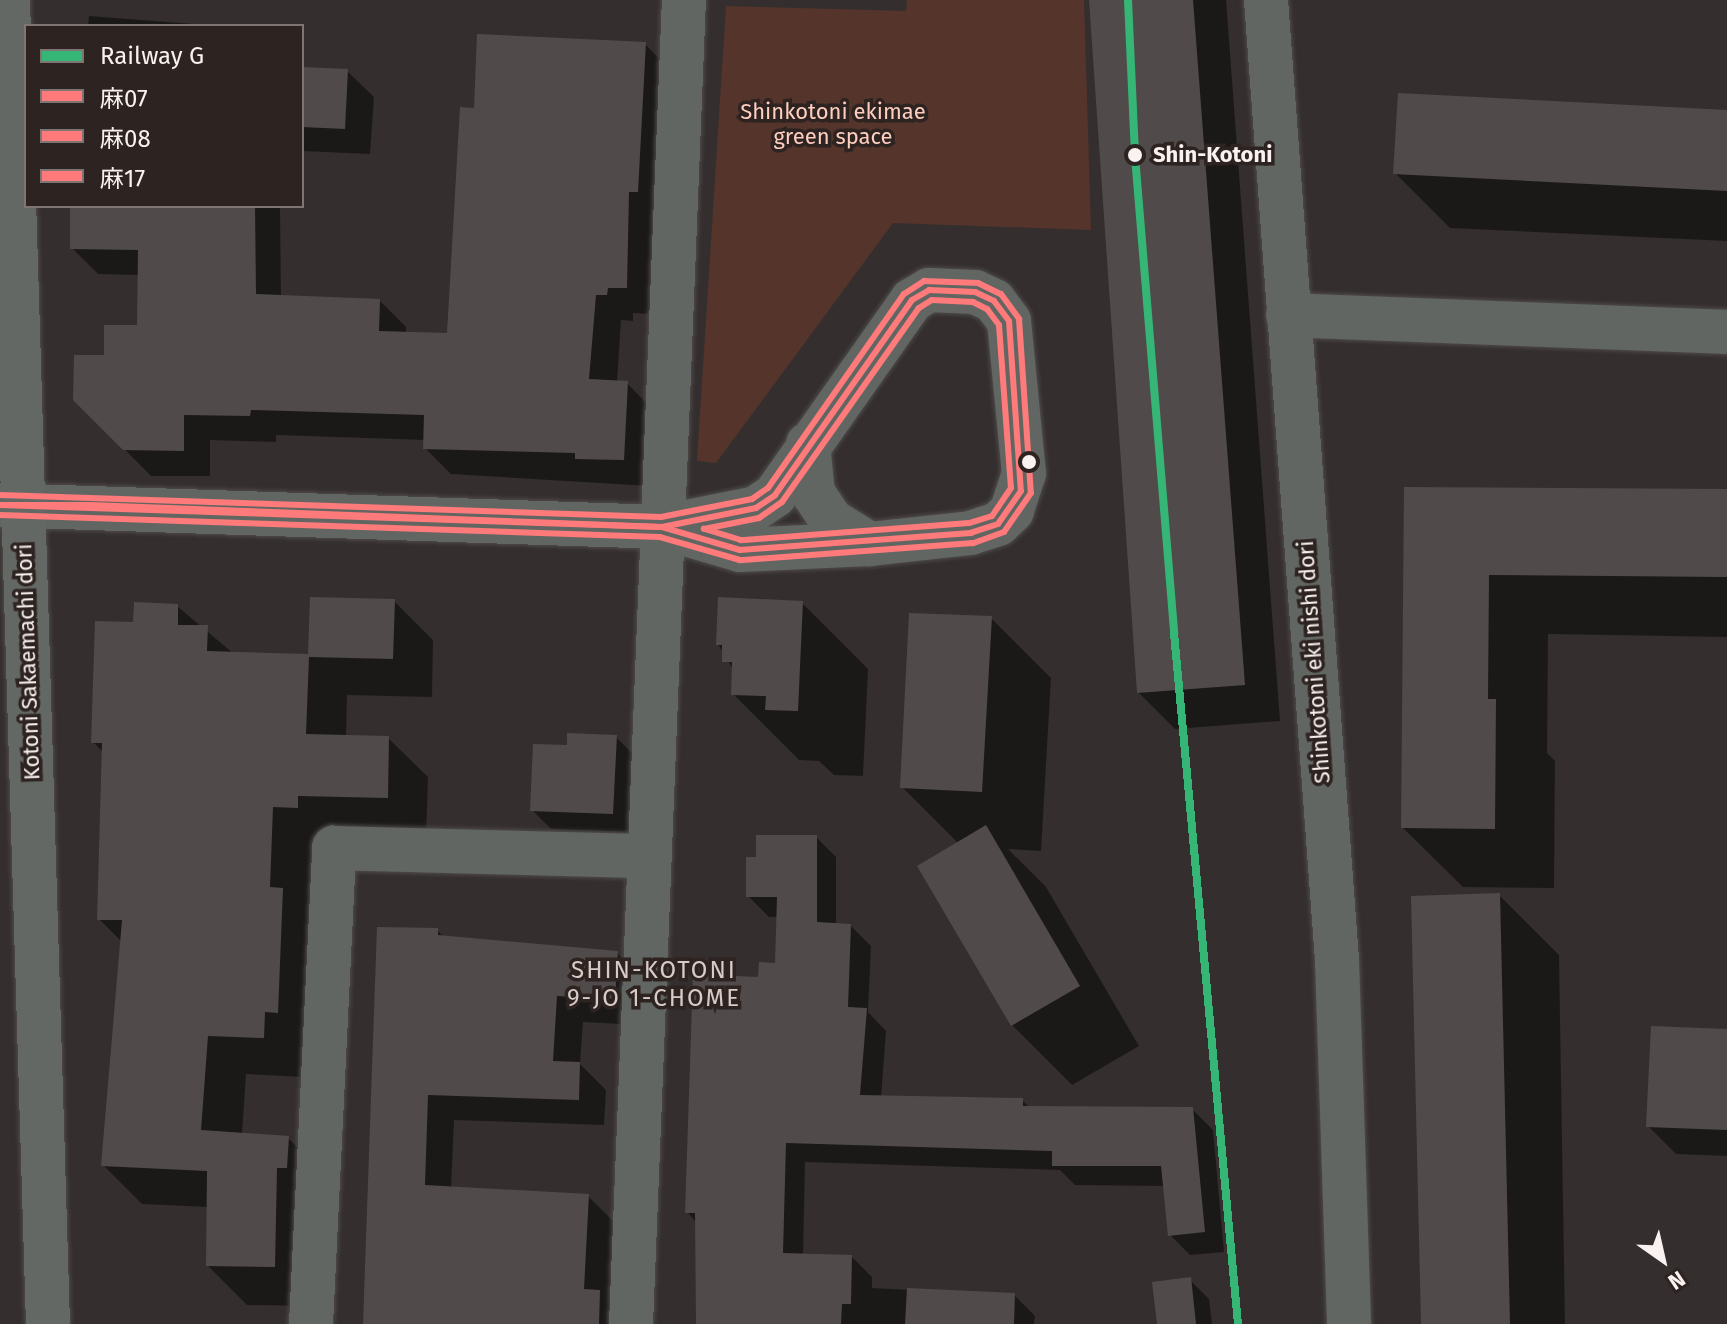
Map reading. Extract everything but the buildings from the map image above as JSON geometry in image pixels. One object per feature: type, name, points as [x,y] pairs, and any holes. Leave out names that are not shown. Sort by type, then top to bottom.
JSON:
[{"type":"main road","name":"Kotoni Sakaemachi dori","points":[[6,14],[12,504],[48,1324]]},
{"type":"street","points":[[631,1324],[647,856],[684,0]]},
{"type":"street","name":"Shinkotoni eki nishi dori","points":[[1266,0],[1337,960],[1349,1324]]},
{"type":"street","points":[[12,504],[662,527],[756,508],[775,495],[912,300],[929,290],[975,292],[994,301],[1009,321],[1024,473],[1012,511],[998,524],[971,533],[869,544],[740,550],[662,527]]},
{"type":"street","points":[[1288,315],[1727,332]]},
{"type":"street","points":[[808,444],[813,493],[832,521],[869,544]]},
{"type":"street","points":[[311,1324],[334,848],[647,856]]},
{"type":"green space","name":"Shinkotoni ekimae green space","points":[[907,0],[1084,0],[1091,230],[893,223],[716,463],[697,461],[726,6],[906,11]]},
{"type":"rail line","name":"G","points":[[1128,0],[1135,156],[1174,633],[1238,1324]]},
{"type":"transit line","name":"麻08","points":[[0,495],[661,517],[752,499],[768,488],[904,294],[924,281],[978,283],[1001,294],[1019,319],[1031,493],[1004,532],[973,543],[740,560],[660,537],[0,515]]},
{"type":"transit line","name":"麻07","points":[[929,290],[975,292],[994,301],[1009,321],[1021,491],[998,524],[971,533],[740,550],[662,527],[756,508],[775,495],[912,300],[929,290]]},
{"type":"transit line","name":"麻17","points":[[932,300],[973,302],[987,309],[999,325],[1011,488],[992,516],[969,523],[741,540],[704,529],[759,518],[782,502],[919,308],[932,300]]},
{"type":"transit line","name":"麻07","points":[[0,505],[90,505],[662,527],[0,505]]},
{"type":"place","name":"Shin-Kotoni","points":[[1135,155]]},
{"type":"district","name":"SHIN-KOTONI 9-JO 1-CHOME","points":[[654,985]]}]
